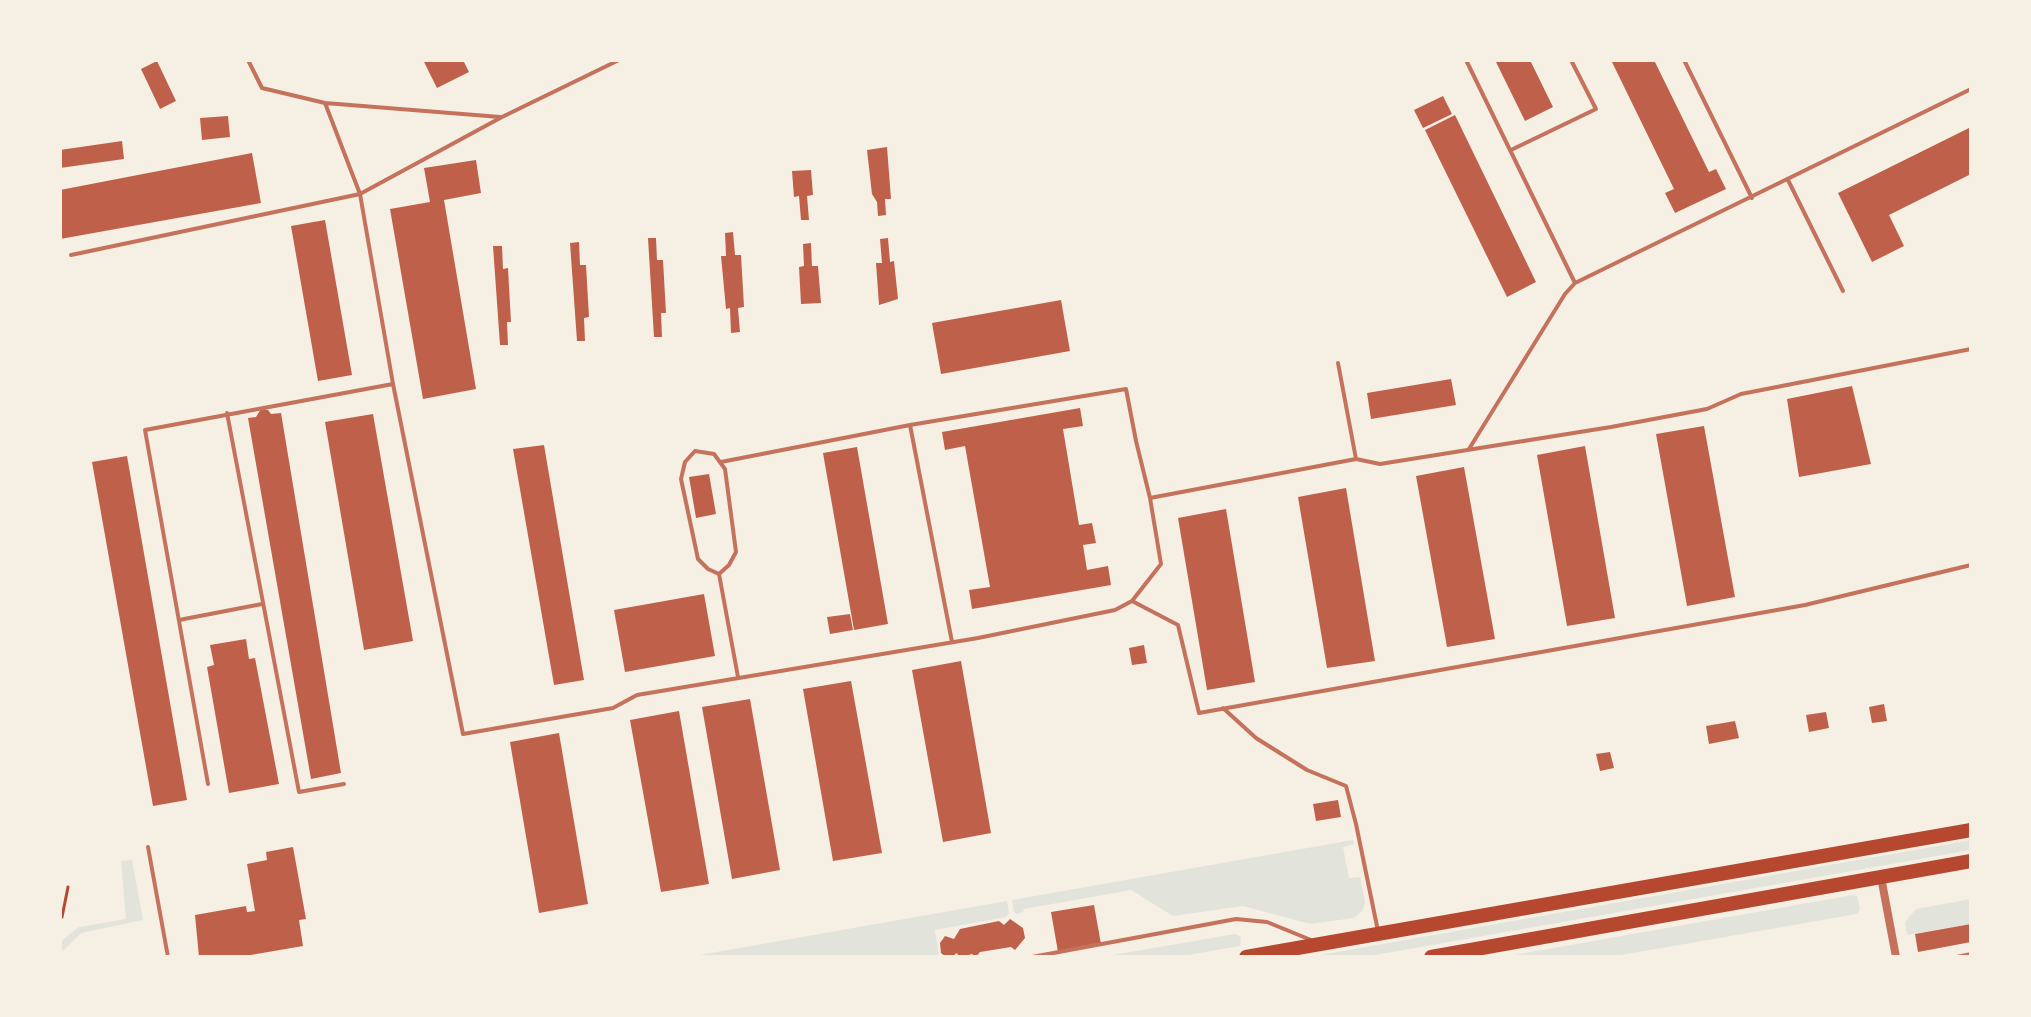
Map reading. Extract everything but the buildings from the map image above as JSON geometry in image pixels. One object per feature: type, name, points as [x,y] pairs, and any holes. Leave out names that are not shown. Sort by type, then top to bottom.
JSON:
[{"type":"main road","points":[[1246,957],[1971,830]]},
{"type":"main road","points":[[1431,957],[1971,861]]},
{"type":"street","points":[[1881,877],[1896,957]]},
{"type":"lane","points":[[248,60],[262,88],[325,103],[502,117]]},
{"type":"lane","points":[[71,255],[360,194],[502,117],[619,60]]},
{"type":"lane","points":[[1466,60],[1575,283]]},
{"type":"lane","points":[[1510,150],[1596,109],[1571,60]]},
{"type":"lane","points":[[1684,60],[1752,198]]},
{"type":"lane","points":[[1469,449],[1575,283],[1971,89]]},
{"type":"lane","points":[[325,103],[360,194],[393,384],[463,734],[613,708],[637,695],[952,642],[1115,610],[1132,601],[1161,564],[1126,389],[910,425],[721,462]]},
{"type":"lane","points":[[1788,180],[1843,291]]},
{"type":"lane","points":[[1150,498],[1356,459],[1380,464],[1707,409],[1741,394],[1971,349]]},
{"type":"lane","points":[[1338,363],[1356,459]]},
{"type":"lane","points":[[208,784],[145,430],[393,384]]},
{"type":"lane","points":[[227,413],[299,792],[344,784]]},
{"type":"lane","points":[[910,425],[952,642]]},
{"type":"lane","points":[[695,451],[714,454],[725,469],[736,552],[729,565],[719,574],[698,559],[681,479],[685,462],[695,451]]},
{"type":"lane","points":[[1132,601],[1178,625],[1199,713],[1805,605],[1971,565]]},
{"type":"lane","points":[[719,574],[738,678]]},
{"type":"lane","points":[[179,620],[262,604]]},
{"type":"lane","points":[[1223,708],[1256,738],[1307,770],[1346,786],[1378,934]]},
{"type":"lane","points":[[148,847],[168,957]]},
{"type":"lane","points":[[1032,957],[1236,919],[1267,922],[1321,944]]},
{"type":"lane","points":[[1957,957],[1971,954]]},
{"type":"path","points":[[62,917],[68,887]]},
{"type":"shaded area","points":[[1353,840],[1354,844],[1343,847],[1349,878],[1360,877],[1365,902],[1363,910],[1354,918],[1310,924],[1243,906],[1173,916],[1131,890],[1024,909],[1017,914],[1014,912],[1012,900]]},
{"type":"shaded area","points":[[1971,840],[1971,850],[1364,957],[1309,957]]},
{"type":"shaded area","points":[[132,860],[143,920],[81,933],[60,954],[60,942],[79,927],[126,919],[121,861]]},
{"type":"shaded area","points":[[1857,896],[1860,910],[1857,914],[1610,957],[1503,957]]},
{"type":"shaded area","points":[[1971,899],[1971,924],[1907,935],[1905,922],[1916,909]]},
{"type":"shaded area","points":[[1007,901],[1009,913],[1006,917],[935,930],[939,957],[688,957]]},
{"type":"shaded area","points":[[1235,934],[1241,937],[1240,946],[1177,957],[1101,957]]}]
